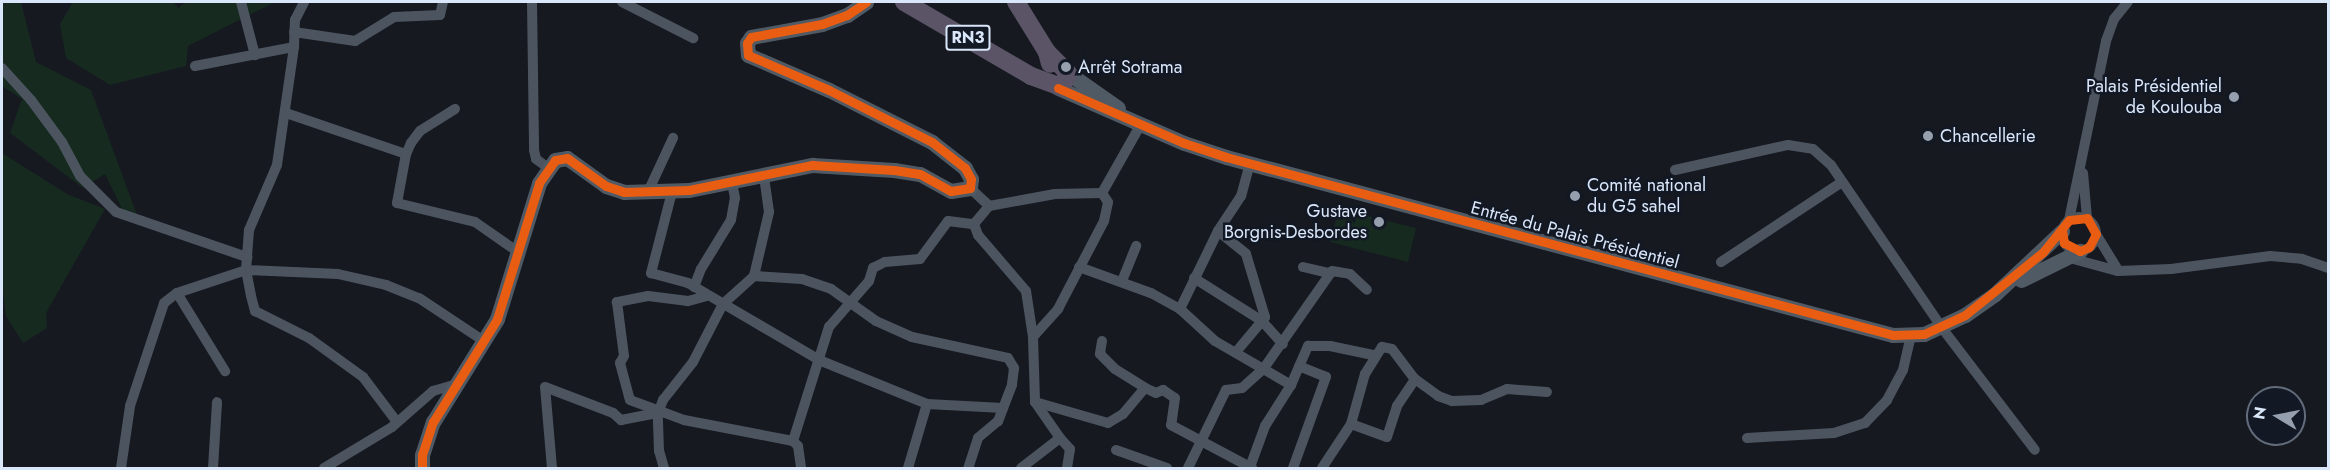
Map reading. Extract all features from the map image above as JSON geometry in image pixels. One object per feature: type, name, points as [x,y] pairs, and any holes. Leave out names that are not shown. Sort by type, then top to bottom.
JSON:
[{"type":"highway","name":"RN3","points":[[904,2],[1031,76],[1063,81]]},
{"type":"highway","points":[[1016,2],[1063,81]]},
{"type":"highway","points":[[1031,76],[1045,75],[1049,69],[1047,52]]},
{"type":"street","points":[[241,2],[255,55]]},
{"type":"street","points":[[304,2],[294,32],[286,113],[277,165],[249,230],[246,270],[255,311],[309,338],[349,365],[363,376],[397,422]]},
{"type":"street","points":[[294,32],[355,40],[394,17],[440,15],[443,2]]},
{"type":"street","points":[[532,2],[534,150],[536,159],[547,167]]},
{"type":"street","points":[[622,2],[693,38]]},
{"type":"street","points":[[866,2],[847,15],[822,24],[751,37],[747,43],[748,55],[829,90],[933,142],[965,168],[971,179],[970,188]]},
{"type":"street","points":[[2096,234],[2089,247],[2080,251],[2064,243],[2065,226],[2082,166],[2106,41],[2114,19],[2128,2]]},
{"type":"street","points":[[195,66],[294,47]]},
{"type":"street","points":[[2,68],[38,108],[80,177],[116,212],[247,257]]},
{"type":"street","name":"Entrée du Palais Présidentiel","points":[[1063,81],[1137,121],[1184,143],[1250,163],[1872,332],[1911,335],[1942,328],[1995,294],[2063,257],[2080,251]]},
{"type":"street","points":[[455,109],[420,130],[406,154],[398,203],[475,222],[518,252]]},
{"type":"street","points":[[286,113],[406,154]]},
{"type":"street","points":[[1102,194],[1137,121]]},
{"type":"street","points":[[646,194],[673,138]]},
{"type":"street","points":[[1675,170],[1804,144],[1832,165],[1942,328],[2035,450]]},
{"type":"street","points":[[422,468],[422,455],[433,422],[497,319],[547,167],[567,158],[606,186],[624,192],[646,194],[732,183],[812,165],[856,165],[920,174],[951,191],[970,188]]},
{"type":"street","points":[[1180,309],[1218,231],[1241,196],[1250,163]]},
{"type":"street","points":[[2082,166],[2087,218],[2118,271]]},
{"type":"street","points":[[664,468],[659,451],[658,413],[663,400],[693,362],[723,304],[754,276],[769,212],[764,177]]},
{"type":"street","points":[[1721,261],[1842,182]]},
{"type":"street","points":[[694,287],[701,269],[731,220],[735,198],[732,183]]},
{"type":"street","points":[[970,188],[990,206]]},
{"type":"street","points":[[672,192],[651,273],[694,287],[819,360],[927,404],[1003,408]]},
{"type":"street","points":[[974,224],[990,206],[1055,194],[1102,194]]},
{"type":"street","points":[[1033,337],[1059,309],[1104,221],[1108,202],[1102,194]]},
{"type":"street","points":[[2065,226],[2087,218]]},
{"type":"street","points":[[793,441],[829,327],[839,311],[852,301],[873,268],[885,261],[920,259],[948,222],[974,224]]},
{"type":"street","points":[[974,224],[978,235],[1026,291],[1033,337],[1035,402],[1060,438],[1070,448],[1067,468]]},
{"type":"street","name":"Entrée du Palais Présidentiel","points":[[1995,294],[2065,226]]},
{"type":"street","points":[[1218,231],[1246,254],[1265,317],[1237,351]]},
{"type":"street","points":[[1122,281],[1136,246]]},
{"type":"street","points":[[2063,257],[2118,271],[2194,267],[2270,256],[2302,259],[2328,268]]},
{"type":"street","points":[[1079,267],[1122,281],[1180,309],[1197,328],[1291,385]]},
{"type":"street","points":[[1303,267],[1330,273],[1350,274],[1367,290]]},
{"type":"street","points":[[121,468],[130,406],[164,303],[177,293],[246,270],[338,274],[386,285],[440,310],[484,341]]},
{"type":"street","points":[[1188,468],[1226,390],[1242,388],[1264,368],[1283,344],[1330,273]]},
{"type":"street","points":[[754,276],[802,279],[831,289],[852,301],[876,321],[912,337],[1008,358],[1014,368],[1012,385],[998,421],[978,438],[968,468]]},
{"type":"street","points":[[1194,278],[1262,321],[1283,344]]},
{"type":"street","points":[[177,293],[225,371]]},
{"type":"street","points":[[707,296],[688,302],[648,296],[617,302],[624,356],[620,363],[630,400],[658,413],[793,441],[798,447],[801,468]]},
{"type":"street","points":[[1747,438],[1834,434],[1865,423],[1887,400],[1904,370],[1911,335]]},
{"type":"street","points":[[1102,341],[1102,357],[1145,388],[1156,393],[1163,390],[1175,398],[1172,425],[1238,465],[1251,468],[1265,426],[1291,385],[1308,346],[1318,344],[1373,355]]},
{"type":"street","points":[[1322,468],[1351,424],[1373,355],[1382,347],[1392,349],[1415,379],[1438,396],[1465,403],[1507,389],[1547,392]]},
{"type":"street","points":[[1293,468],[1326,377],[1299,366]]},
{"type":"street","points":[[1351,424],[1387,437],[1397,406],[1415,379]]},
{"type":"street","points":[[324,468],[397,422],[433,391],[457,384]]},
{"type":"street","points":[[552,468],[545,387],[613,413],[621,420],[658,413]]},
{"type":"street","points":[[1035,402],[1108,423],[1123,414],[1145,388]]},
{"type":"street","points":[[213,468],[217,402]]},
{"type":"street","points":[[909,468],[927,404]]},
{"type":"street","points":[[1021,468],[1060,438]]},
{"type":"street","points":[[1116,450],[1167,468]]},
{"type":"green space","points":[[2,2],[21,2],[36,62],[91,90],[137,215],[125,215],[105,174],[83,188],[10,133],[22,99],[2,86]]},
{"type":"green space","points":[[73,2],[174,2],[178,8],[186,2],[275,2],[188,46],[186,66],[110,85],[66,58],[60,24]]},
{"type":"green space","points":[[2,153],[67,194],[105,209],[46,313],[47,328],[23,343],[6,316],[2,286]]},
{"type":"green space","points":[[1339,209],[1416,228],[1408,262],[1330,242]]},
{"type":"cycle path","points":[[422,468],[422,455],[433,422],[497,319],[539,183],[555,160],[567,158],[606,186],[624,192],[689,190],[812,165],[894,170],[920,174],[951,191],[970,188],[971,179],[965,168],[932,142],[829,90],[748,55],[747,43],[751,37],[822,24],[847,15],[866,2]]},
{"type":"cycle path","points":[[1058,88],[1184,143],[1226,157],[1893,335],[1924,334],[1965,315],[2043,252],[2069,220],[2087,218],[2096,234],[2089,247],[2080,251],[2064,243],[2062,231]]},
{"type":"place","name":"Arrêt Sotrama","points":[[1066,67]]},
{"type":"place","name":"Palais Présidentiel de Koulouba","points":[[2234,97]]},
{"type":"place","name":"Chancellerie","points":[[1928,136]]},
{"type":"place","name":"Comité national du G5 sahel","points":[[1575,196]]},
{"type":"place","name":"Gustave Borgnis-Desbordes","points":[[1379,222]]}]
